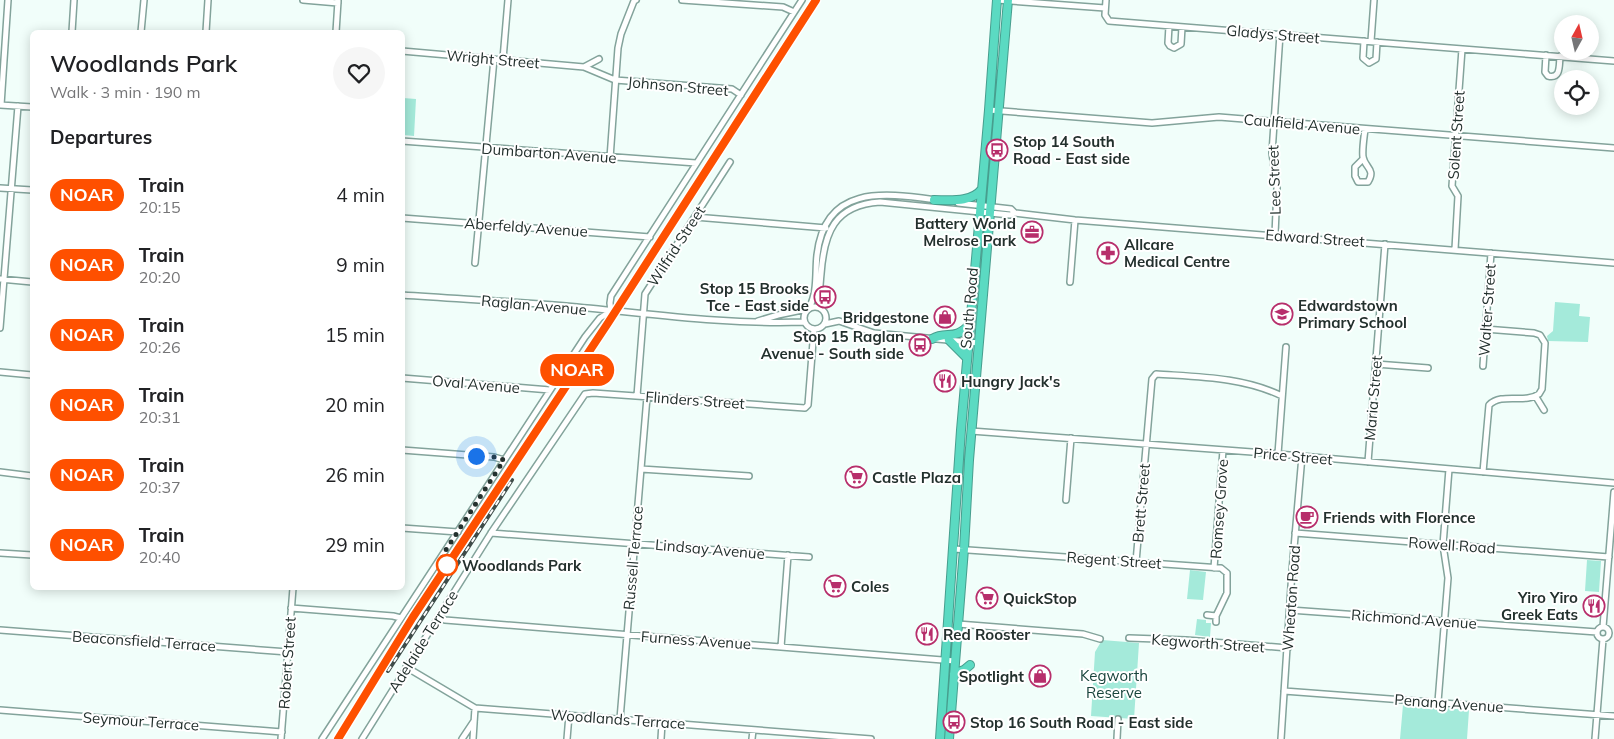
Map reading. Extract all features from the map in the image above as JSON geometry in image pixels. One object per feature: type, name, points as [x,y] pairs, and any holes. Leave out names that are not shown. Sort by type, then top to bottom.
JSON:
[{"type":"highway","name":"South Road","points":[[940,739],[961,430],[998,0]]},
{"type":"highway","name":"South Road","points":[[948,739],[964,549],[971,431],[1008,1]]},
{"type":"highway","points":[[934,200],[968,198],[974,196],[982,189]]},
{"type":"highway","points":[[932,339],[938,336],[958,334],[970,324]]},
{"type":"highway","points":[[949,340],[967,358]]},
{"type":"highway","points":[[954,674],[970,665]]},
{"type":"street","points":[[8,0],[0,105],[30,107]]},
{"type":"street","points":[[72,30],[74,0]]},
{"type":"street","points":[[141,30],[144,0]]},
{"type":"street","points":[[206,30],[208,0]]},
{"type":"street","points":[[303,0],[338,2],[336,30]]},
{"type":"street","points":[[503,60],[508,0]]},
{"type":"street","points":[[610,158],[615,80],[621,34],[636,0]]},
{"type":"street","points":[[682,0],[783,7],[794,12]]},
{"type":"street","points":[[322,739],[591,329],[600,318],[611,311],[611,296],[802,0]]},
{"type":"street","points":[[998,0],[1105,8],[1106,0]]},
{"type":"street","points":[[1371,42],[1374,0]]},
{"type":"street","name":"Gladys Street","points":[[1105,8],[1105,15],[1110,21],[1554,56]]},
{"type":"street","points":[[1169,26],[1168,43],[1174,48],[1181,44],[1182,27]]},
{"type":"street","name":"Lee Street","points":[[1275,235],[1277,188],[1272,153],[1280,34]]},
{"type":"street","points":[[1364,41],[1363,58],[1369,63],[1376,59],[1378,42]]},
{"type":"street","name":"Solent Street","points":[[1455,249],[1458,196],[1452,186],[1462,49]]},
{"type":"street","name":"Wright Street","points":[[405,51],[584,67],[615,80]]},
{"type":"street","points":[[1546,56],[1545,72],[1548,76],[1557,75],[1560,60]]},
{"type":"street","points":[[475,263],[494,59]]},
{"type":"street","points":[[584,67],[599,59]]},
{"type":"street","name":"Gladys Street","points":[[1599,60],[1614,61]]},
{"type":"street","name":"Johnson Street","points":[[615,80],[732,89],[741,95]]},
{"type":"street","points":[[0,328],[2,279],[18,106]]},
{"type":"street","name":"Caulfield Avenue","points":[[989,110],[1152,123],[1219,117],[1614,148]]},
{"type":"street","points":[[1363,159],[1370,168],[1371,177],[1368,182],[1358,182],[1355,176],[1355,167],[1363,159],[1365,129]]},
{"type":"street","name":"Dumbarton Avenue","points":[[405,141],[696,163]]},
{"type":"street","name":"Wilfrid Street","points":[[637,396],[645,294],[730,162]]},
{"type":"street","points":[[0,188],[30,190]]},
{"type":"street","points":[[980,343],[874,333],[839,321],[814,329],[804,322],[804,317],[814,294],[817,254],[824,227],[840,208],[854,199],[884,195],[934,200],[981,208]]},
{"type":"street","points":[[825,324],[826,316],[820,297],[824,248],[831,229],[848,211],[869,203],[891,202],[981,208]]},
{"type":"street","name":"Edward Street","points":[[981,208],[1010,215],[1015,213],[1075,220],[1614,263]]},
{"type":"street","points":[[694,217],[831,229]]},
{"type":"street","name":"Aberfeldy Avenue","points":[[405,218],[650,236]]},
{"type":"street","points":[[1070,282],[1075,220]]},
{"type":"street","name":"Maria Street","points":[[1368,462],[1385,244]]},
{"type":"street","name":"Walter Street","points":[[1483,366],[1491,253]]},
{"type":"street","points":[[2,279],[30,282]]},
{"type":"street","name":"Raglan Avenue","points":[[405,295],[566,306],[643,315],[756,322],[804,322]]},
{"type":"street","points":[[808,309],[817,306],[822,308]]},
{"type":"street","name":"Raglan Avenue","points":[[756,322],[771,316],[808,309]]},
{"type":"street","name":"Flinders Street","points":[[584,394],[593,393],[806,408],[808,405],[814,329]]},
{"type":"street","points":[[1483,472],[1489,405],[1497,400],[1536,397],[1539,394],[1542,389],[1545,343],[1544,338],[1540,334],[1486,329]]},
{"type":"street","points":[[1278,454],[1286,347]]},
{"type":"street","points":[[1376,364],[1428,368]]},
{"type":"street","points":[[0,372],[30,374]]},
{"type":"street","name":"Brett Street","points":[[1136,562],[1152,379],[1156,374],[1228,379],[1252,384],[1282,396]]},
{"type":"street","name":"Oval Avenue","points":[[405,378],[550,390]]},
{"type":"street","name":"Adelaide Terrace","points":[[362,739],[491,533],[584,394]]},
{"type":"street","name":"Russell Terrace","points":[[620,719],[647,397]]},
{"type":"street","points":[[1536,397],[1544,410]]},
{"type":"street","name":"Price Street","points":[[971,431],[1278,454],[1614,483]]},
{"type":"street","points":[[1066,500],[1071,438]]},
{"type":"street","points":[[405,450],[494,457],[504,460]]},
{"type":"street","name":"Romsey Grove","points":[[1214,568],[1223,450]]},
{"type":"street","name":"Wheaton Road","points":[[1281,739],[1302,456]]},
{"type":"street","points":[[641,469],[749,476]]},
{"type":"street","points":[[1438,702],[1448,578],[1443,545],[1449,469]]},
{"type":"street","points":[[0,472],[30,476]]},
{"type":"street","points":[[1604,627],[1611,555],[1614,492]]},
{"type":"street","points":[[405,528],[458,532]]},
{"type":"street","name":"Lindsay Avenue","points":[[491,533],[809,557]]},
{"type":"street","name":"Rowell Road","points":[[1295,533],[1443,545],[1611,555]]},
{"type":"street","name":"Regent Street","points":[[954,549],[1214,568]]},
{"type":"street","points":[[0,553],[30,555]]},
{"type":"street","points":[[781,647],[788,556]]},
{"type":"street","points":[[1207,615],[1216,619],[1227,593],[1228,573],[1225,570],[1214,568]]},
{"type":"street","name":"Robert Street","points":[[281,739],[293,590]]},
{"type":"street","points":[[291,608],[401,618]]},
{"type":"street","name":"Richmond Avenue","points":[[1290,610],[1597,632]]},
{"type":"street","name":"Furness Avenue","points":[[438,617],[445,620],[955,661]]},
{"type":"street","points":[[958,624],[1083,634],[1100,639]]},
{"type":"street","points":[[1603,639],[1599,638],[1597,632],[1599,628],[1604,627]]},
{"type":"street","points":[[1603,639],[1612,633],[1604,627]]},
{"type":"street","name":"Beaconsfield Terrace","points":[[0,630],[288,652]]},
{"type":"street","name":"Kegworth Street","points":[[1129,638],[1288,648]]},
{"type":"street","points":[[1595,739],[1603,639]]},
{"type":"street","name":"Woodlands Terrace","points":[[406,667],[475,708],[871,739]]},
{"type":"street","name":"Penang Avenue","points":[[1284,691],[1614,716]]},
{"type":"street","points":[[473,739],[475,708]]},
{"type":"street","name":"Seymour Terrace","points":[[0,710],[282,732]]},
{"type":"street","points":[[567,739],[569,715]]},
{"type":"street","points":[[1116,739],[1118,719]]},
{"type":"street","points":[[462,739],[474,720]]},
{"type":"street","points":[[661,739],[662,723]]},
{"type":"street","points":[[752,739],[753,730]]},
{"type":"green space","points":[[405,98],[416,99],[414,136],[405,135]]},
{"type":"green space","points":[[1555,302],[1580,304],[1579,316],[1590,317],[1588,342],[1548,341],[1547,336],[1553,331]]},
{"type":"green space","points":[[1587,560],[1601,561],[1599,592],[1585,591]]},
{"type":"green space","points":[[1190,570],[1206,572],[1203,600],[1187,599]]},
{"type":"green space","points":[[1197,619],[1206,620],[1206,623],[1211,623],[1210,637],[1195,635]]},
{"type":"green space","name":"Kegworth Reserve","points":[[1102,640],[1139,643],[1134,719],[1091,716],[1095,652]]},
{"type":"green space","points":[[1403,705],[1469,710],[1467,739],[1400,739]]},
{"type":"railway","points":[[338,739],[413,617],[608,323],[816,0]]},
{"type":"railway","points":[[388,671],[512,480]]},
{"type":"train","name":"NOAR","points":[[338,739],[413,617],[608,323],[816,0]]},
{"type":"place","name":"Stop 14 South Road - East side","points":[[997,150]]},
{"type":"place","name":"Battery World Melrose Park","points":[[1032,232]]},
{"type":"place","name":"Allcare Medical Centre","points":[[1108,253]]},
{"type":"place","name":"Stop 15 Brooks Tce - East side","points":[[825,297]]},
{"type":"place","name":"Edwardstown Primary School","points":[[1282,314]]},
{"type":"place","name":"Bridgestone","points":[[945,317]]},
{"type":"place","name":"Stop 15 Raglan Avenue - South side","points":[[920,345]]},
{"type":"place","name":"Hungry Jack's","points":[[945,381]]},
{"type":"place","name":"Castle Plaza","points":[[856,477]]},
{"type":"place","name":"Friends with Florence","points":[[1307,517]]},
{"type":"place","name":"Woodlands Park","points":[[447,565]]},
{"type":"place","name":"Coles","points":[[835,586]]},
{"type":"place","name":"QuickStop","points":[[987,598]]},
{"type":"place","name":"Yiro Yiro Greek Eats","points":[[1594,606]]},
{"type":"place","name":"Red Rooster","points":[[927,634]]},
{"type":"place","name":"Spotlight","points":[[1040,676]]},
{"type":"place","name":"Stop 16 South Road - East side","points":[[954,722]]},
{"type":"route","points":[[447,565],[442,556],[504,460],[494,457],[476,456]]}]
